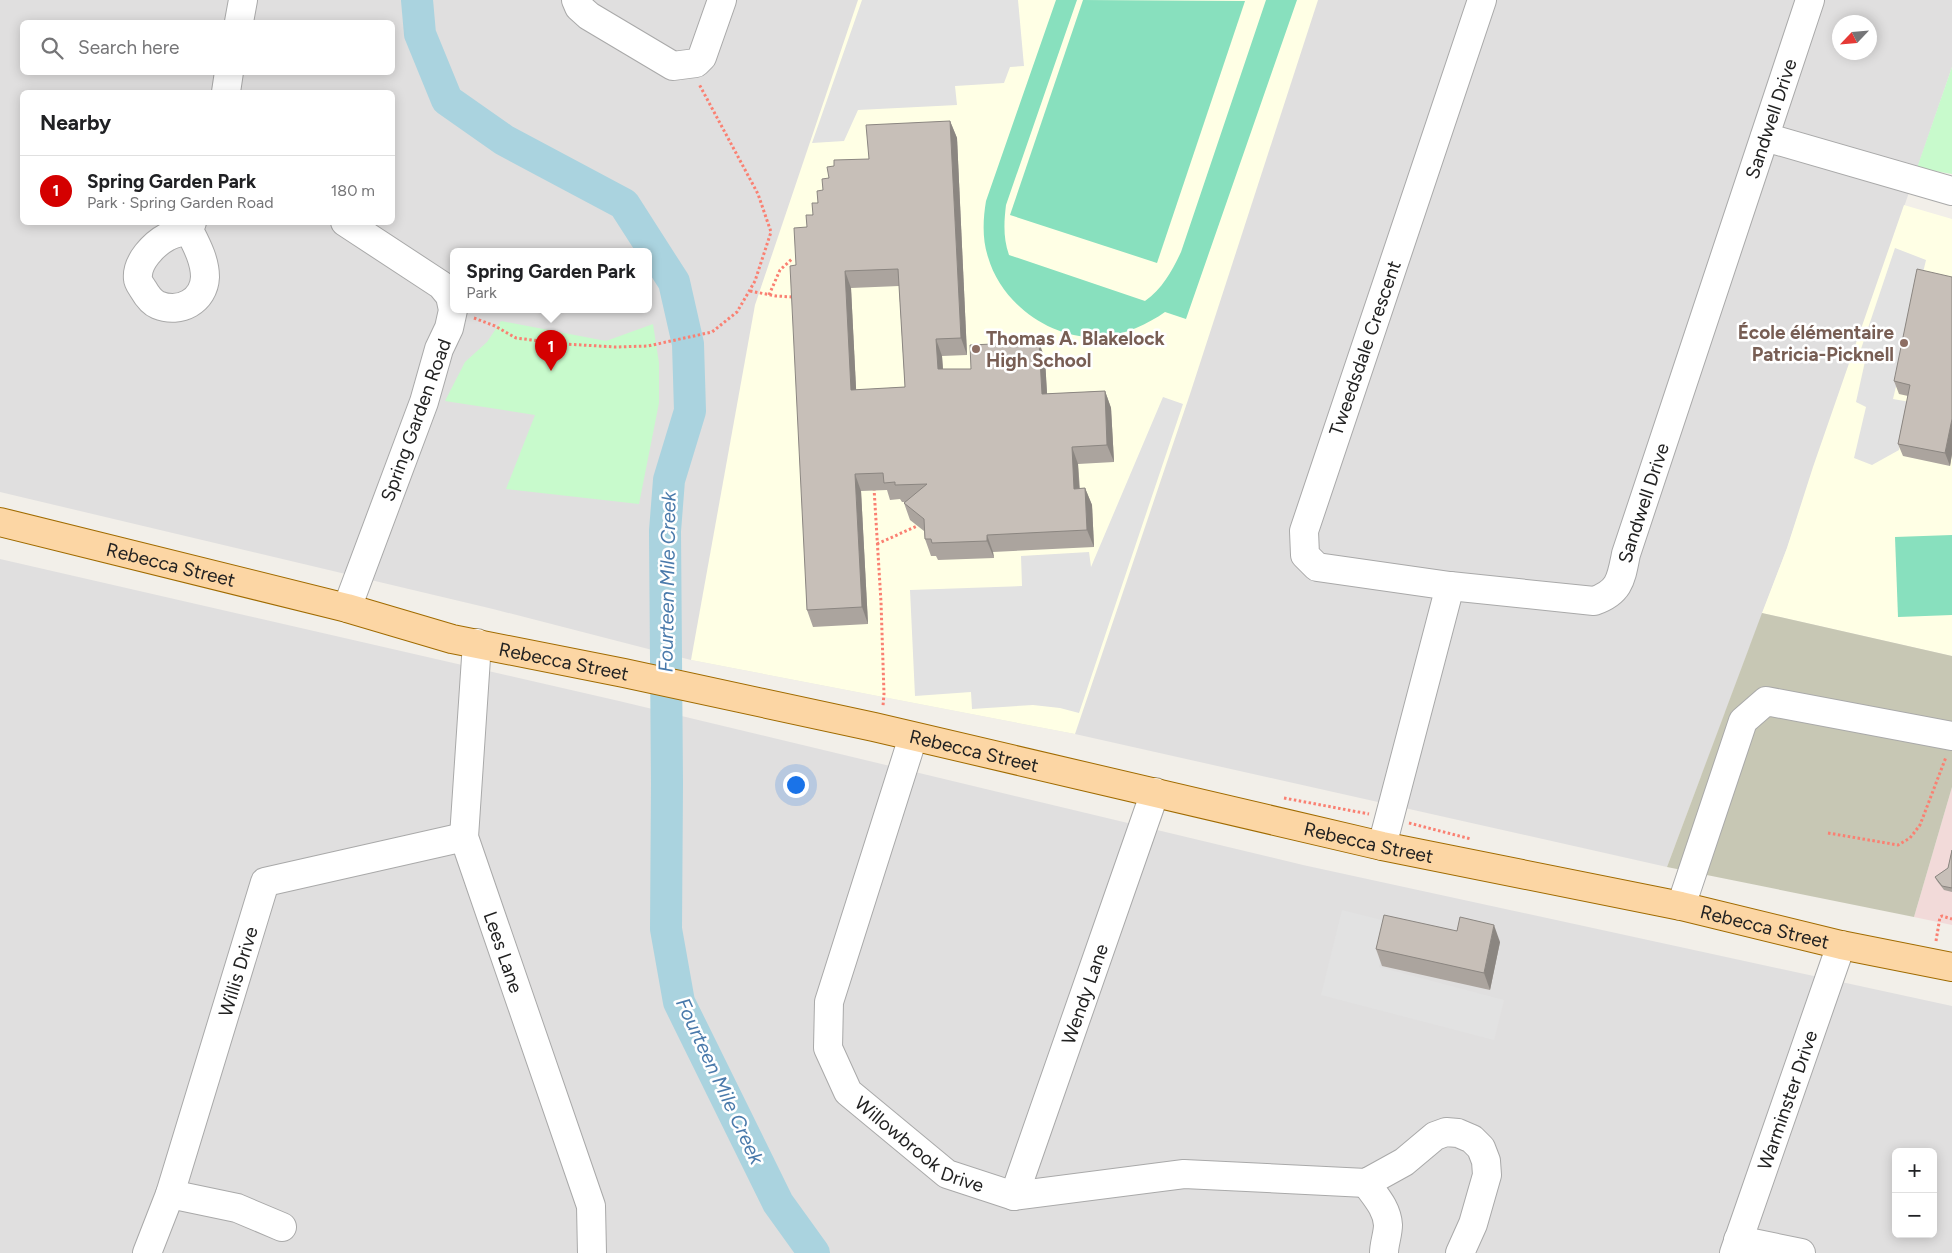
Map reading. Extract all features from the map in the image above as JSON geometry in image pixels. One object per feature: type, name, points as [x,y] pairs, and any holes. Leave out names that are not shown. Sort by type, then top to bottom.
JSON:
[{"type":"main road","name":"Rebecca Street","points":[[0,522],[347,608],[452,639],[624,673],[880,729],[1382,846],[1681,906],[1841,945],[1952,967]]},
{"type":"street","points":[[239,20],[243,0]]},
{"type":"street","points":[[576,0],[579,7],[589,16],[673,66],[696,63],[702,57],[714,3]]},
{"type":"street","name":"Tweedsdale Crescent","points":[[1450,586],[1317,567],[1305,555],[1304,532],[1482,0]]},
{"type":"street","name":"Sandwell Drive","points":[[1450,586],[1594,601],[1609,596],[1621,578],[1626,554],[1810,0]]},
{"type":"street","points":[[226,90],[229,75]]},
{"type":"street","points":[[1765,137],[1952,191]]},
{"type":"street","points":[[349,225],[441,285],[450,296]]},
{"type":"street","name":"Spring Garden Road","points":[[347,608],[424,402],[439,349],[449,328],[452,313]]},
{"type":"street","points":[[1382,846],[1450,586]]},
{"type":"street","name":"Lees Lane","points":[[477,643],[464,838],[591,1206],[592,1253]]},
{"type":"street","points":[[1681,906],[1744,721],[1766,701],[1950,743]]},
{"type":"street","name":"Willowbrook Drive","points":[[913,737],[829,1002],[828,1048],[848,1092],[947,1174],[1014,1196],[1184,1174],[1366,1183]]},
{"type":"street","name":"Wendy Lane","points":[[1014,1196],[1155,792]]},
{"type":"street","name":"Willis Drive","points":[[147,1253],[170,1194],[265,882],[464,838]]},
{"type":"street","name":"Warminster Drive","points":[[1736,1246],[1841,945]]},
{"type":"street","points":[[1384,1253],[1388,1226],[1386,1215],[1383,1206],[1366,1183],[1404,1162],[1435,1136],[1446,1132],[1458,1133],[1472,1139],[1481,1148],[1486,1161],[1488,1176],[1460,1253]]},
{"type":"street","points":[[170,1194],[237,1208],[282,1227]]},
{"type":"street","points":[[1736,1246],[1801,1253]]},
{"type":"path","points":[[461,313],[495,326],[516,338],[564,344],[648,346],[712,332],[738,312],[755,281],[771,232],[758,194],[689,64]]},
{"type":"path","points":[[768,295],[780,270],[793,258]]},
{"type":"path","points":[[750,291],[793,297]]},
{"type":"path","points":[[874,486],[884,694],[880,729]]},
{"type":"path","points":[[877,544],[917,526]]},
{"type":"path","points":[[1828,833],[1898,845],[1910,838],[1920,825],[1950,743]]},
{"type":"path","points":[[1936,944],[1940,917],[1952,919]]},
{"type":"shaded area","points":[[0,0],[1952,0],[1952,67],[1787,548],[1667,867],[1075,734],[691,660],[493,609],[0,492]]},
{"type":"shaded area","name":"Thomas A. Blakelock High School","points":[[858,0],[1318,0],[1190,394],[1075,734],[691,660],[755,305]]},
{"type":"shaded area","points":[[862,0],[1018,0],[1024,66],[1010,67],[1004,83],[955,86],[957,105],[858,110],[844,141],[812,143]]},
{"type":"shaded area","name":"École élémentaire Patricia-Picknell","points":[[1904,205],[1952,219],[1952,656],[1762,613],[1787,548],[1813,467]]},
{"type":"shaded area","points":[[1895,248],[1926,260],[1893,399],[1910,402],[1899,450],[1872,465],[1854,458],[1866,407],[1856,402],[1866,357],[1859,355]]},
{"type":"shaded area","points":[[1163,397],[1183,404],[1079,713],[1060,708],[1033,705],[972,709],[971,692],[915,696],[910,590],[1022,586],[1021,556],[1089,552],[1091,567]]},
{"type":"shaded area","points":[[0,559],[619,701],[1303,865],[1952,1006],[1952,1253],[0,1253]]},
{"type":"shaded area","points":[[1762,613],[1952,656],[1952,787],[1914,917],[1667,867]]},
{"type":"shaded area","points":[[1952,787],[1952,925],[1914,917]]},
{"type":"shaded area","points":[[1342,910],[1390,922],[1379,967],[1504,1000],[1494,1040],[1321,995]]},
{"type":"green space","points":[[1056,0],[1077,0],[1006,205],[1004,230],[1007,249],[1009,255],[1145,301],[1157,291],[1166,279],[1181,252],[1266,0],[1297,0],[1186,319],[1165,312],[1136,328],[1113,336],[1086,337],[1068,334],[1050,327],[1018,305],[1005,291],[995,275],[988,257],[984,236],[986,201]]},
{"type":"green space","points":[[1083,0],[1245,1],[1157,263],[1010,215]]},
{"type":"green space","points":[[1952,67],[1952,174],[1917,168]]},
{"type":"green space","points":[[501,321],[606,341],[653,324],[659,363],[659,403],[639,504],[506,489],[535,415],[445,401],[465,362],[487,342]]},
{"type":"green space","points":[[1952,535],[1952,615],[1898,617],[1895,537]]},
{"type":"building","points":[[950,121],[961,338],[936,339],[938,369],[971,369],[970,345],[1039,342],[1042,394],[1105,391],[1107,445],[1072,447],[1074,489],[1085,488],[1087,530],[987,535],[987,541],[932,543],[931,539],[925,539],[924,519],[904,503],[927,484],[895,485],[895,482],[884,483],[883,473],[855,474],[862,607],[807,610],[790,266],[796,265],[794,228],[807,227],[806,215],[813,215],[812,203],[818,203],[817,191],[823,190],[822,179],[829,178],[827,167],[834,166],[834,160],[869,159],[866,125]],"holes":[[[898,269],[905,387],[851,390],[845,271]]]},
{"type":"building","points":[[1917,269],[1952,277],[1952,419],[1945,453],[1898,444],[1910,385],[1894,381]]},
{"type":"building","points":[[1952,850],[1952,888],[1942,886],[1935,877],[1948,868]]},
{"type":"building","points":[[1384,915],[1457,931],[1460,917],[1494,925],[1484,973],[1376,949]]},
{"type":"waterway","name":"Fourteen Mile Creek","points":[[417,0],[420,34],[447,100],[504,140],[624,204],[674,282],[688,344],[690,411],[669,480],[665,531],[666,929],[679,1002],[778,1203],[814,1253]]},
{"type":"place","name":"École élémentaire Patricia-Picknell","points":[[1904,343]]},
{"type":"place","name":"Thomas A. Blakelock High School","points":[[976,349]]},
{"type":"place","name":"Spring Garden Park","points":[[551,371]]}]
